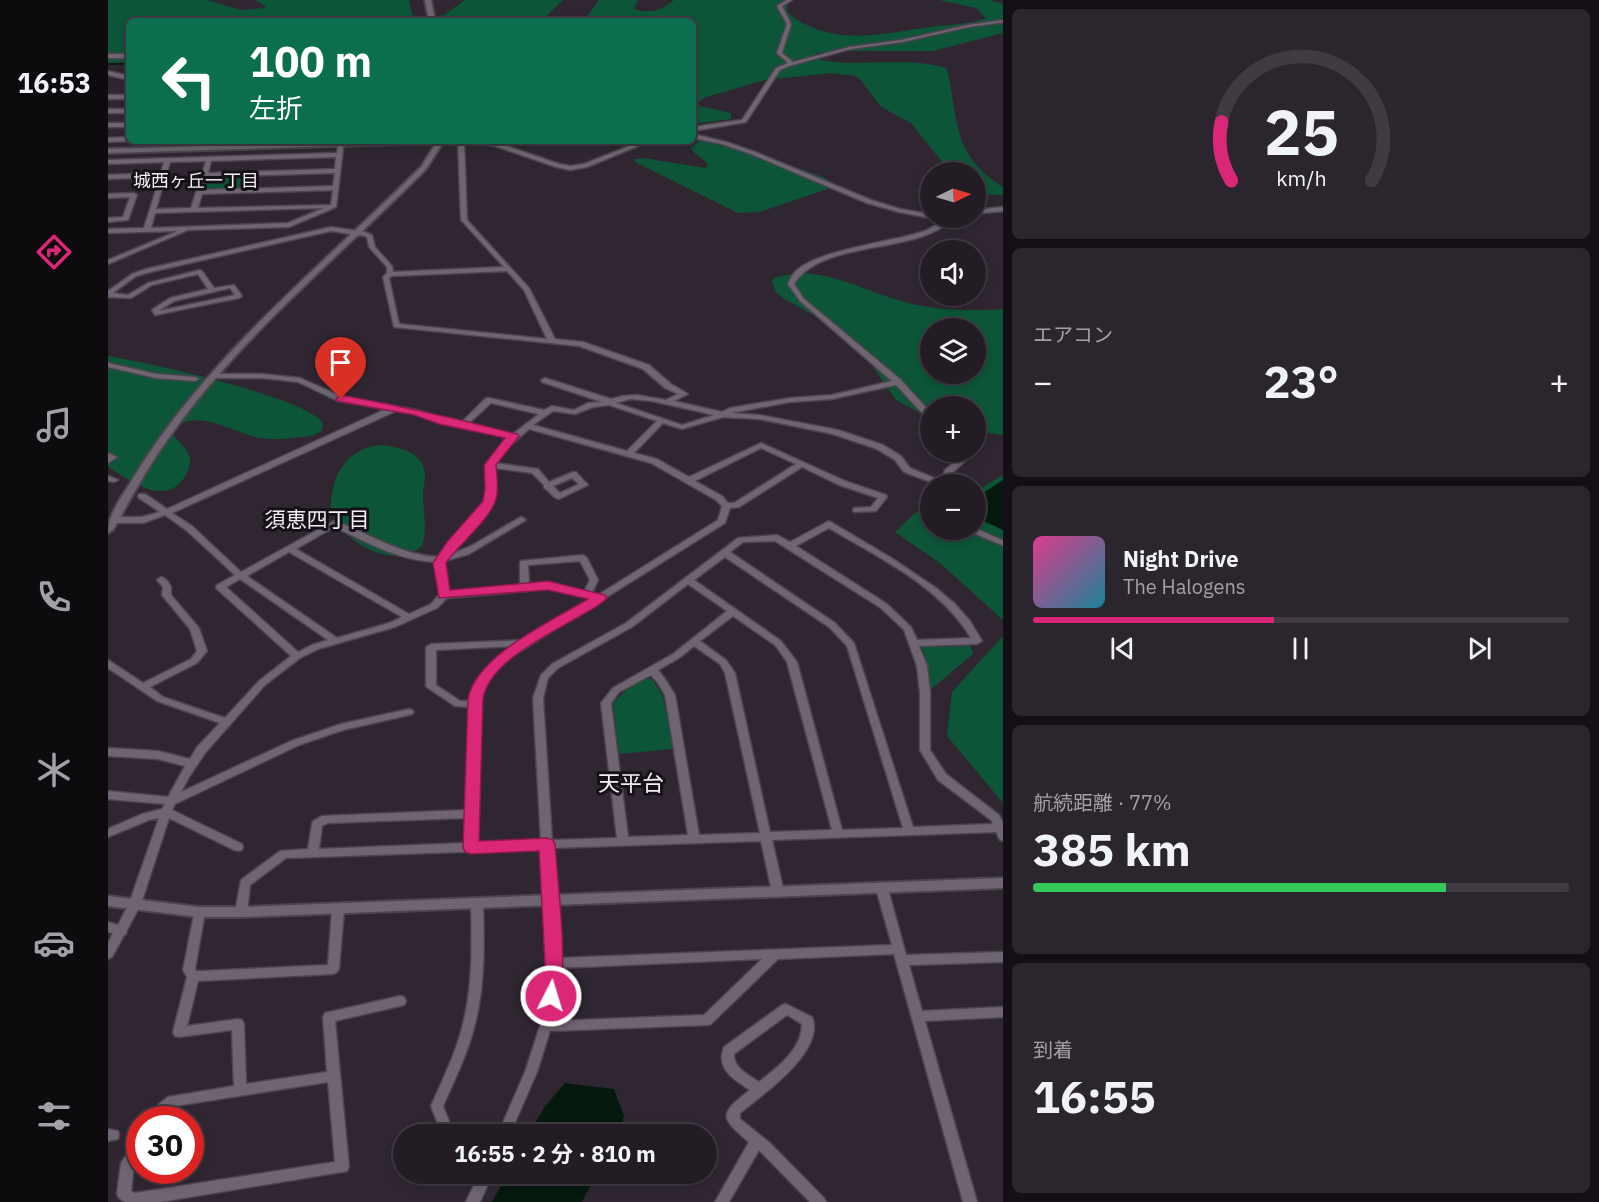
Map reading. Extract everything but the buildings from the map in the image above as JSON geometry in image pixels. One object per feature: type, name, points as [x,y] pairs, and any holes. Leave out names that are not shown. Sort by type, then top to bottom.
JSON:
[{"type":"street","points":[[428,0],[431,18]]},
{"type":"street","points":[[790,0],[779,6],[789,24],[779,53],[792,64]]},
{"type":"street","points":[[696,129],[744,121],[778,69],[792,64],[850,48],[921,38],[968,26],[1003,21]]},
{"type":"street","points":[[108,56],[126,56]]},
{"type":"street","points":[[108,73],[126,77]]},
{"type":"street","points":[[108,97],[126,97]]},
{"type":"street","points":[[108,111],[126,111]]},
{"type":"street","points":[[108,125],[126,125]]},
{"type":"street","points":[[696,137],[741,147],[870,200],[920,213]]},
{"type":"street","points":[[108,140],[126,139]]},
{"type":"street","points":[[108,151],[312,144]]},
{"type":"street","points":[[334,206],[341,144]]},
{"type":"street","points":[[108,530],[111,520],[169,431],[214,376],[424,168],[438,144]]},
{"type":"street","points":[[460,144],[464,220],[527,289],[552,340]]},
{"type":"street","points":[[496,144],[570,168],[585,166],[640,144]]},
{"type":"street","points":[[108,162],[340,155]]},
{"type":"street","points":[[194,210],[208,159]]},
{"type":"street","points":[[147,230],[168,160]]},
{"type":"street","points":[[204,175],[338,171]]},
{"type":"street","points":[[108,177],[164,175]]},
{"type":"street","points":[[200,192],[336,188]]},
{"type":"street","points":[[108,196],[134,195],[126,219],[108,220]]},
{"type":"street","points":[[152,211],[334,206]]},
{"type":"street","points":[[108,231],[289,225],[334,206]]},
{"type":"street","points":[[986,211],[1003,209]]},
{"type":"street","points":[[108,262],[189,228]]},
{"type":"street","points":[[920,405],[898,382],[802,300],[792,288],[792,280],[799,269],[807,264],[936,228]]},
{"type":"street","points":[[108,294],[134,275],[148,270],[330,229],[359,233],[370,237],[372,247],[390,267],[390,274],[386,278],[396,326],[580,344],[646,367],[668,386],[684,394],[667,402]]},
{"type":"street","points":[[390,274],[510,269]]},
{"type":"street","points":[[108,294],[129,297],[150,284],[200,272],[212,290]]},
{"type":"street","points":[[232,286],[239,296],[157,314],[154,310],[172,299],[212,290],[232,286]]},
{"type":"street","points":[[108,365],[156,376],[195,378]]},
{"type":"street","points":[[214,376],[262,376],[300,380],[341,399],[395,408],[462,426],[513,436]]},
{"type":"street","points":[[545,380],[609,403],[688,426],[723,415],[730,410],[790,400],[832,397],[898,382]]},
{"type":"street","points":[[444,595],[439,563],[489,501],[492,488],[490,465],[513,436],[552,408],[575,412],[591,405],[609,403],[618,398],[638,397],[723,415],[759,417],[835,432],[880,447],[898,458],[906,470],[920,475]]},
{"type":"street","points":[[462,426],[489,400],[545,413]]},
{"type":"street","points":[[111,520],[143,520],[167,512],[395,408]]},
{"type":"street","points":[[629,453],[662,420]]},
{"type":"street","points":[[528,426],[654,461],[719,498],[726,506]]},
{"type":"street","points":[[690,480],[761,445],[842,483],[883,497],[873,509],[857,510]]},
{"type":"street","points":[[108,455],[113,457],[108,461]]},
{"type":"street","points":[[947,474],[959,462]]},
{"type":"street","points":[[726,506],[736,505],[802,464]]},
{"type":"street","points":[[490,465],[535,471],[547,486]]},
{"type":"street","points":[[142,496],[189,528],[240,575],[336,641]]},
{"type":"street","points":[[471,847],[476,737],[475,704],[477,688],[488,671],[526,643],[722,521],[726,506]]},
{"type":"street","points":[[297,656],[220,587],[334,524],[409,556],[443,558],[456,556],[522,520]]},
{"type":"street","points":[[790,546],[829,524],[923,583],[962,616],[977,641],[915,643]]},
{"type":"street","points":[[986,536],[1003,544]]},
{"type":"street","points":[[241,912],[245,883],[284,854],[471,847],[547,844],[623,841],[767,837],[909,831],[1002,833],[995,818],[942,777],[925,750],[925,692],[922,666],[908,629],[890,611],[777,538],[741,540],[629,625],[555,666],[544,677],[538,698],[547,844],[550,901],[554,963],[546,1026],[531,1072],[508,1124]]},
{"type":"street","points":[[290,549],[408,617]]},
{"type":"street","points":[[725,553],[832,624],[851,645],[909,831]]},
{"type":"street","points":[[525,587],[524,563],[583,558],[594,579],[587,595]]},
{"type":"street","points":[[142,687],[194,661],[202,651],[194,628],[166,595],[167,587],[161,580]]},
{"type":"street","points":[[688,580],[778,644],[792,662],[838,834]]},
{"type":"street","points":[[108,954],[135,904],[166,812],[184,776],[201,750],[273,672],[315,647],[392,625],[434,606],[444,595],[548,586],[600,598]]},
{"type":"street","points":[[623,841],[606,703],[616,690],[676,656],[733,611]]},
{"type":"street","points":[[695,642],[723,662],[730,673],[778,892]]},
{"type":"street","points":[[475,704],[458,704],[431,686],[431,647],[526,643]]},
{"type":"street","points":[[108,663],[160,699],[226,722]]},
{"type":"street","points":[[651,669],[662,681],[670,695],[694,839]]},
{"type":"street","points":[[108,795],[172,801],[295,743],[374,718],[409,712]]},
{"type":"street","points":[[108,752],[158,755],[193,764]]},
{"type":"street","points":[[108,833],[146,817],[166,812],[238,847]]},
{"type":"street","points":[[314,853],[316,824],[326,819],[471,814]]},
{"type":"street","points":[[108,901],[199,912],[241,912],[1003,883]]},
{"type":"street","points":[[882,889],[970,1202]]},
{"type":"street","points":[[444,1124],[437,1106],[465,1041],[475,998],[478,968],[477,904]]},
{"type":"street","points":[[193,976],[333,969],[338,910]]},
{"type":"street","points":[[199,912],[189,970],[193,976],[179,1032],[238,1024],[240,1091]]},
{"type":"street","points":[[108,927],[122,931]]},
{"type":"street","points":[[554,963],[774,955],[1003,957]]},
{"type":"street","points":[[546,1026],[707,1020],[774,955]]},
{"type":"street","points":[[126,1178],[124,1194],[133,1201],[342,1167],[329,1017],[400,1001]]},
{"type":"street","points":[[759,1089],[728,1066],[725,1058],[728,1051],[786,1009],[808,1021],[810,1028],[799,1053],[786,1067],[734,1110],[733,1116],[735,1122],[819,1202]]},
{"type":"street","points":[[918,1016],[1003,1014]]},
{"type":"street","points":[[166,1106],[172,1101],[334,1076]]},
{"type":"street","points":[[722,1202],[757,1141]]},
{"type":"street","points":[[473,1202],[481,1184]]},
{"type":"green space","points":[[108,0],[207,0],[241,10],[265,8],[255,0],[409,0],[412,15],[426,17],[444,15],[465,0],[563,0],[545,18],[126,18],[126,62],[108,63]]},
{"type":"green space","points":[[599,0],[638,0],[634,9],[650,11],[665,7],[674,0],[790,0],[787,10],[790,15],[815,29],[864,36],[966,23],[986,18],[976,8],[939,0],[990,0],[1003,4],[1003,33],[933,51],[836,51],[817,53],[813,56],[837,62],[915,63],[947,69],[960,135],[974,162],[942,162],[911,123],[881,107],[860,79],[855,76],[831,73],[765,80],[706,97],[696,103],[696,18],[586,18]]},
{"type":"green space","points":[[696,103],[731,113],[731,119],[696,124]]},
{"type":"green space","points":[[715,139],[823,177],[831,182],[830,188],[760,212],[738,213],[635,162],[634,159],[643,158],[705,168],[708,166],[707,163],[691,148],[699,141]]},
{"type":"green space","points":[[247,175],[245,189],[204,189],[209,176]]},
{"type":"green space","points":[[986,175],[1003,187],[1003,195],[986,194]]},
{"type":"green space","points":[[801,273],[813,274],[920,306],[962,310],[1003,309],[1003,435],[986,433],[986,396],[920,396],[920,413],[896,400],[869,361],[840,330],[783,298],[775,291],[772,280],[776,277]]},
{"type":"green space","points":[[108,356],[154,365],[258,392],[312,414],[323,424],[322,430],[309,436],[270,439],[259,438],[214,423],[191,420],[181,423],[172,430],[189,456],[190,464],[185,476],[172,489],[163,491],[144,487],[108,467]]},
{"type":"green space","points":[[379,445],[409,452],[420,461],[424,468],[424,540],[422,546],[411,553],[398,556],[371,550],[347,534],[332,512],[331,500],[334,484],[342,468],[353,455]]},
{"type":"green space","points":[[1003,475],[1003,620],[940,563],[895,532],[920,511],[920,540],[986,540],[986,485]]},
{"type":"green space","points":[[1003,636],[1003,803],[947,736],[952,692]]},
{"type":"green space","points":[[970,646],[973,654],[929,691],[930,677],[922,647]]},
{"type":"green space","points":[[646,679],[652,679],[663,696],[673,749],[619,754],[613,703],[630,686]]},
{"type":"shaded area","points":[[1003,480],[1003,530],[986,522],[986,491]]},
{"type":"shaded area","points":[[565,1083],[614,1089],[624,1116],[622,1124],[535,1124],[545,1106]]},
{"type":"shaded area","points":[[502,1184],[591,1184],[582,1202],[492,1202]]},
{"type":"waterway","points":[[108,64],[126,64]]},
{"type":"district","name":"城西ヶ丘一丁目","points":[[196,181]]},
{"type":"district","name":"須恵四丁目","points":[[317,520]]},
{"type":"district","name":"天平台","points":[[631,783]]},
{"type":"route","points":[[341,399],[417,412],[443,422],[513,436],[490,465],[492,488],[484,511],[452,545],[439,563],[444,595],[548,586],[600,598],[500,660],[485,675],[477,688],[475,699],[476,737],[471,847],[547,844],[554,963],[551,996]]}]
